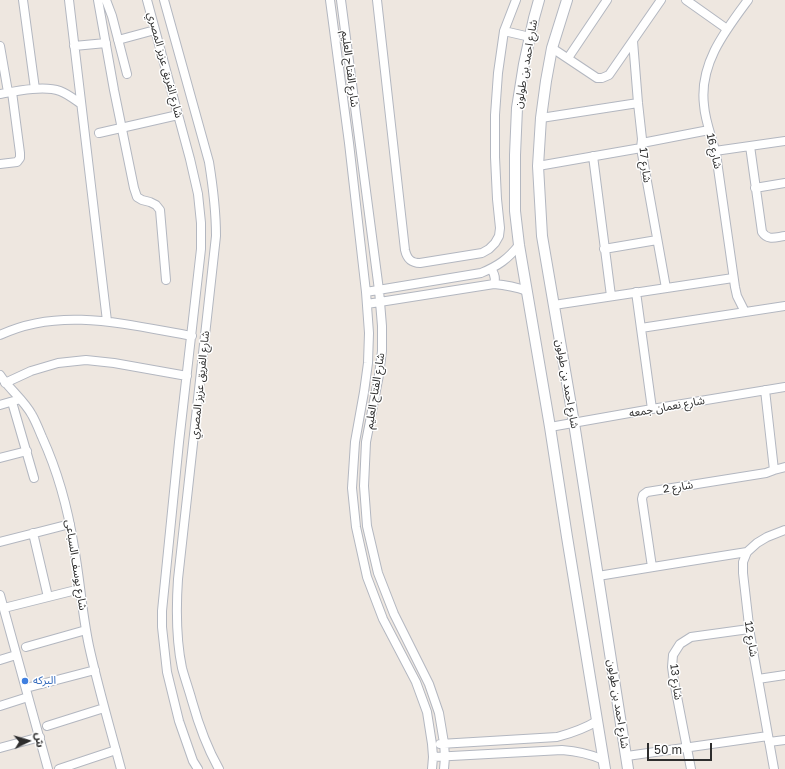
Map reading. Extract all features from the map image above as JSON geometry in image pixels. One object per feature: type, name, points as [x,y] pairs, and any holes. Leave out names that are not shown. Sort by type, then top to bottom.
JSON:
[{"type":"street","points":[[23,0],[34,89]]},
{"type":"street","points":[[69,0],[107,321]]},
{"type":"street","points":[[98,0],[134,188],[137,197],[156,205],[160,210],[166,280]]},
{"type":"street","points":[[106,0],[112,16],[127,74]]},
{"type":"street","name":"شارع الفريق عزيز المصري","points":[[147,0],[190,159],[198,194],[201,223],[201,250],[162,611],[162,627],[167,672],[179,721],[193,761],[198,769]]},
{"type":"street","name":"شارع الفريق عزيز المصري","points":[[164,0],[208,162],[216,214],[216,236],[176,610],[182,668],[198,723],[207,747],[219,769]]},
{"type":"street","name":"شارع الفتاح العليم","points":[[330,0],[349,143],[366,292],[369,334],[368,363],[354,450],[352,488],[356,527],[367,577],[383,619],[416,682],[427,712],[432,744],[432,769]]},
{"type":"street","name":"شارع الفتاح العليم","points":[[341,0],[379,290],[382,326],[381,363],[366,442],[364,486],[367,526],[378,573],[394,614],[429,684],[439,713],[444,743],[444,769]]},
{"type":"street","points":[[377,0],[405,250],[406,255],[410,260],[414,263],[420,264],[482,253],[490,249],[499,236],[500,228],[495,157],[495,115],[498,73],[504,31],[516,0]]},
{"type":"street","name":"شارع احمد بن طولون","points":[[540,0],[534,18],[524,64],[518,108],[515,155],[515,211],[519,245],[550,427],[604,765]]},
{"type":"street","name":"شارع احمد بن طولون","points":[[567,0],[552,48],[541,118],[538,166],[542,236],[574,423],[628,769]]},
{"type":"street","points":[[568,58],[607,0]]},
{"type":"street","points":[[552,48],[597,78],[605,78],[609,75],[662,0]]},
{"type":"street","points":[[686,0],[727,28]]},
{"type":"street","name":"شارع 16","points":[[745,312],[737,296],[733,278],[715,151],[709,130],[703,94],[706,70],[710,58],[727,28],[748,0]]},
{"type":"street","points":[[118,40],[155,30]]},
{"type":"street","points":[[504,31],[530,37]]},
{"type":"street","name":"شارع 17","points":[[633,40],[642,145],[666,288]]},
{"type":"street","points":[[74,46],[106,43]]},
{"type":"street","points":[[0,51],[7,93],[20,153],[20,158],[17,162],[0,164]]},
{"type":"street","points":[[7,93],[40,88],[58,90],[81,104]]},
{"type":"street","points":[[541,118],[638,103]]},
{"type":"street","points":[[99,133],[178,115]]},
{"type":"street","points":[[538,166],[593,156],[709,130]]},
{"type":"street","points":[[715,151],[785,141]]},
{"type":"street","points":[[750,146],[763,235],[769,238],[785,236]]},
{"type":"street","points":[[593,156],[610,296]]},
{"type":"street","points":[[756,188],[785,184]]},
{"type":"street","points":[[604,249],[657,240]]},
{"type":"street","points":[[366,292],[491,269],[507,259],[519,245]]},
{"type":"street","points":[[491,269],[495,276],[494,284]]},
{"type":"street","points":[[554,304],[733,278]]},
{"type":"street","points":[[367,304],[494,284],[516,287],[527,291]]},
{"type":"street","points":[[407,285],[407,290],[415,297]]},
{"type":"street","points":[[636,292],[652,409]]},
{"type":"street","points":[[641,328],[785,306]]},
{"type":"street","points":[[0,335],[30,325],[55,320],[80,319],[107,321],[192,336]]},
{"type":"street","points":[[6,383],[31,371],[58,363],[86,360],[114,362],[187,376]]},
{"type":"street","name":"شارع يوسف السباعى","points":[[0,375],[16,401],[26,405],[32,415],[48,449],[57,473],[70,524],[89,646],[121,769]]},
{"type":"street","name":"شارع نعمان جمعه","points":[[550,427],[785,387]]},
{"type":"street","points":[[764,390],[774,470]]},
{"type":"street","points":[[0,405],[16,401],[34,478]]},
{"type":"street","points":[[0,458],[27,451]]},
{"type":"street","name":"شارع 2","points":[[652,567],[642,499],[643,495],[647,492],[766,473],[785,467]]},
{"type":"street","points":[[176,476],[182,478],[190,477]]},
{"type":"street","points":[[173,502],[180,501],[187,503]]},
{"type":"street","points":[[0,542],[70,524]]},
{"type":"street","points":[[356,527],[367,526]]},
{"type":"street","points":[[598,576],[747,552],[767,537],[785,530]]},
{"type":"street","points":[[33,533],[48,596]]},
{"type":"street","name":"شارع 12","points":[[747,552],[743,562],[743,573],[749,629],[774,769]]},
{"type":"street","points":[[3,611],[48,596],[80,589]]},
{"type":"street","points":[[0,594],[3,611],[48,769]]},
{"type":"street","name":"شارع 13","points":[[691,769],[674,681],[672,667],[673,655],[680,644],[691,637],[749,629]]},
{"type":"street","points":[[26,647],[86,630]]},
{"type":"street","points":[[0,660],[16,655]]},
{"type":"street","points":[[26,688],[95,670]]},
{"type":"street","points":[[758,679],[785,674]]},
{"type":"street","points":[[0,706],[28,697]]},
{"type":"street","points":[[48,726],[104,708]]},
{"type":"street","points":[[432,744],[557,737],[574,733],[597,721]]},
{"type":"street","points":[[0,748],[40,737]]},
{"type":"street","points":[[626,756],[768,739],[785,740]]},
{"type":"street","points":[[59,769],[116,750]]},
{"type":"street","points":[[433,757],[562,750],[577,751],[592,755],[604,765]]},
{"type":"place","name":"البركه","points":[[25,681]]}]
